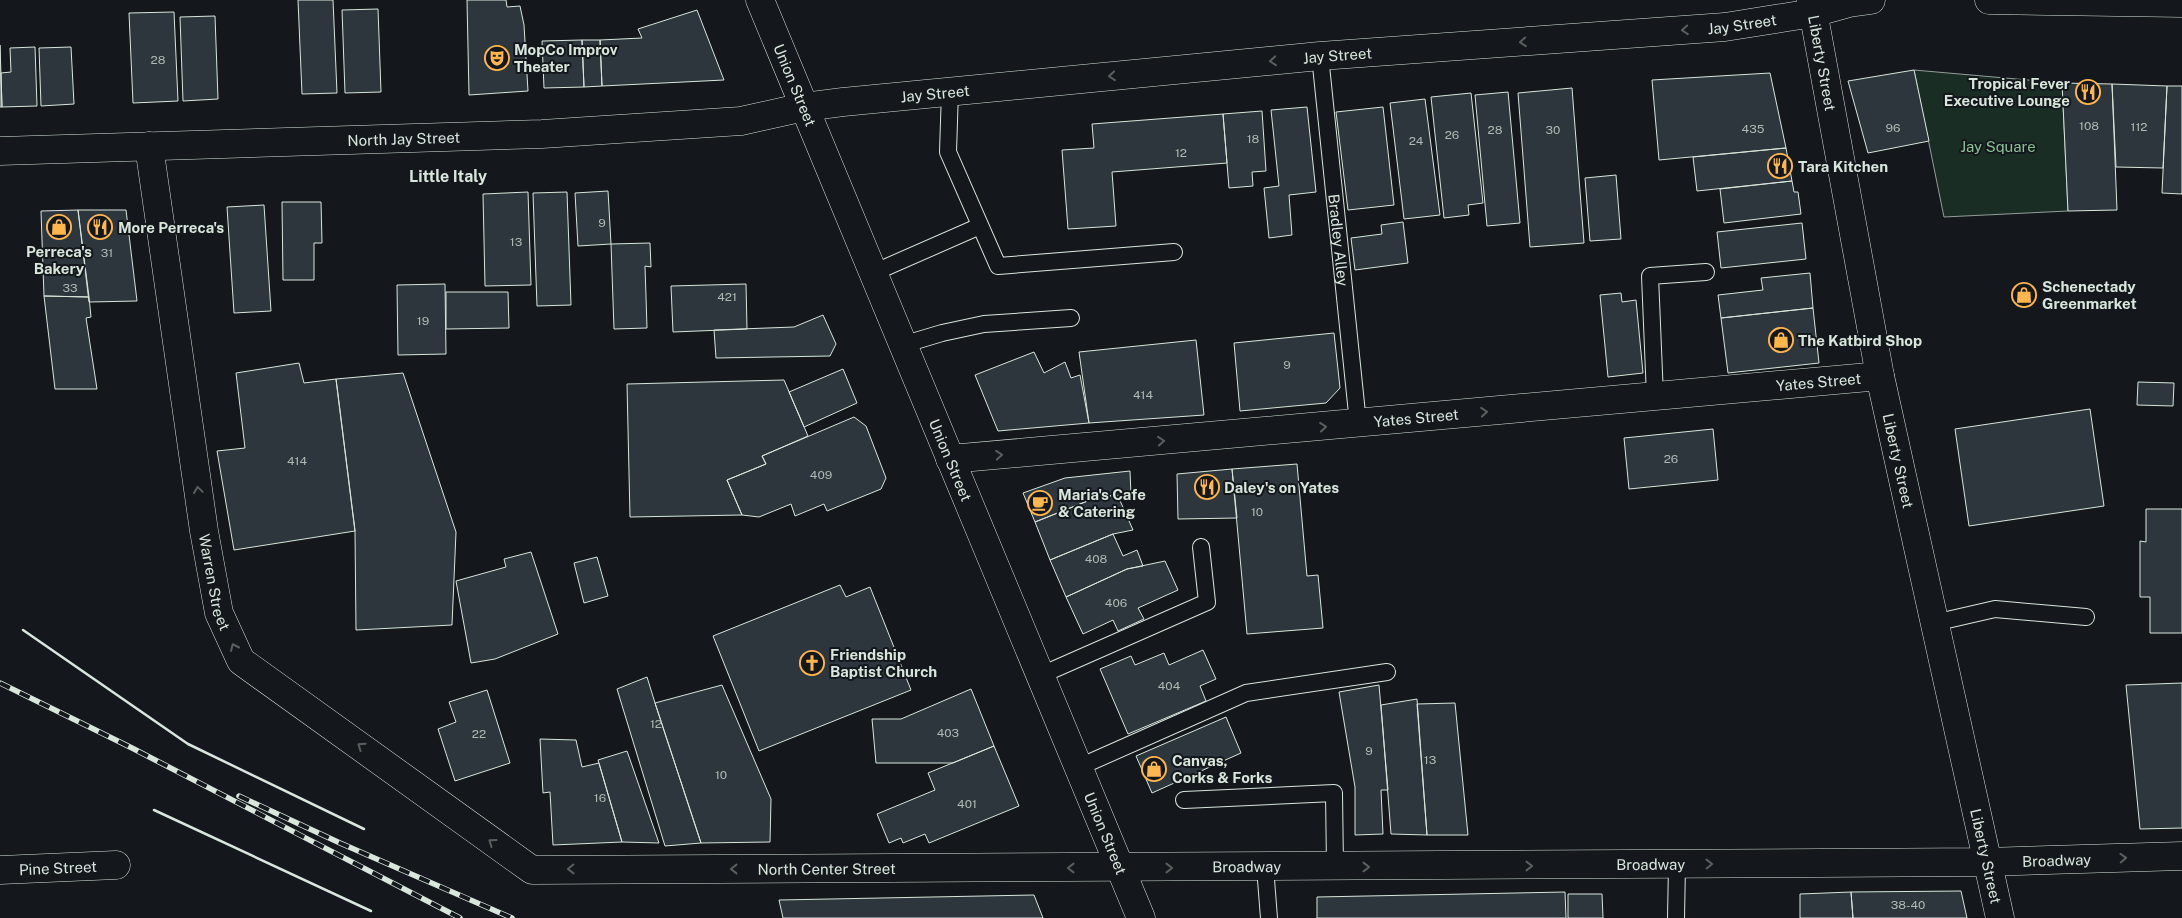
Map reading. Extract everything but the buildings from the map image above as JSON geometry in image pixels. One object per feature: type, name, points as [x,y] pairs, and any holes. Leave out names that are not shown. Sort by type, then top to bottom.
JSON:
[{"type":"street","name":"Union Street","points":[[760,0],[1141,918]]},
{"type":"street","name":"Jay Street","points":[[804,107],[950,91],[1320,56],[1725,27],[1812,6],[1871,0]]},
{"type":"street","points":[[1989,0],[2182,3]]},
{"type":"street","name":"Liberty Street","points":[[1812,6],[1880,376],[1986,862],[2000,918]]},
{"type":"street","name":"North Jay Street","points":[[0,151],[551,133],[742,121],[804,107]]},
{"type":"street","name":"Warren Street","points":[[149,146],[204,531],[219,613],[241,661],[532,870]]},
{"type":"street","name":"Yates Street","points":[[950,460],[1880,376]]},
{"type":"street","name":"Broadway","points":[[1120,868],[1986,862],[2182,856]]},
{"type":"street","name":"Pine Street","points":[[0,870],[116,865]]},
{"type":"street","name":"North Center Street","points":[[532,870],[1120,868]]},
{"type":"lane","name":"Bradley Alley","points":[[1320,56],[1358,424]]},
{"type":"lane","points":[[950,91],[948,152],[998,266],[1174,252]]},
{"type":"lane","points":[[873,273],[980,226]]},
{"type":"lane","points":[[1655,397],[1650,276],[1706,272]]},
{"type":"lane","points":[[902,345],[942,333],[984,324],[1071,318]]},
{"type":"lane","points":[[1039,676],[1206,602],[1201,547]]},
{"type":"lane","points":[[1934,622],[1995,609],[2086,617]]},
{"type":"lane","points":[[1078,768],[1246,693],[1387,672]]},
{"type":"lane","points":[[1184,800],[1334,792],[1335,867]]},
{"type":"lane","points":[[1676,918],[1677,865]]},
{"type":"lane","points":[[1265,868],[1269,918]]},
{"type":"green space","name":"Jay Square","points":[[1914,70],[2062,83],[2068,211],[1944,217]]},
{"type":"railway","points":[[0,683],[132,748],[460,918]]},
{"type":"railway","points":[[239,796],[340,843],[512,918]]},
{"type":"wall","points":[[23,630],[188,744],[364,829]]},
{"type":"wall","points":[[154,810],[371,911]]},
{"type":"place","name":"MopCo Improv Theater","points":[[497,58]]},
{"type":"place","name":"Tropical Fever Executive Lounge","points":[[2088,92]]},
{"type":"place","name":"Tara Kitchen","points":[[1780,166]]},
{"type":"place","name":"Perreca's Bakery","points":[[59,227]]},
{"type":"place","name":"More Perreca's","points":[[100,227]]},
{"type":"place","name":"Schenectady Greenmarket","points":[[2024,295]]},
{"type":"place","name":"The Katbird Shop","points":[[1781,340]]},
{"type":"place","name":"Daley's on Yates","points":[[1207,487]]},
{"type":"place","name":"Maria's Cafe & Catering","points":[[1040,503]]},
{"type":"place","name":"Friendship Baptist Church","points":[[812,663]]},
{"type":"place","name":"Canvas, Corks & Forks","points":[[1154,769]]},
{"type":"district","name":"Little Italy","points":[[448,176]]}]
